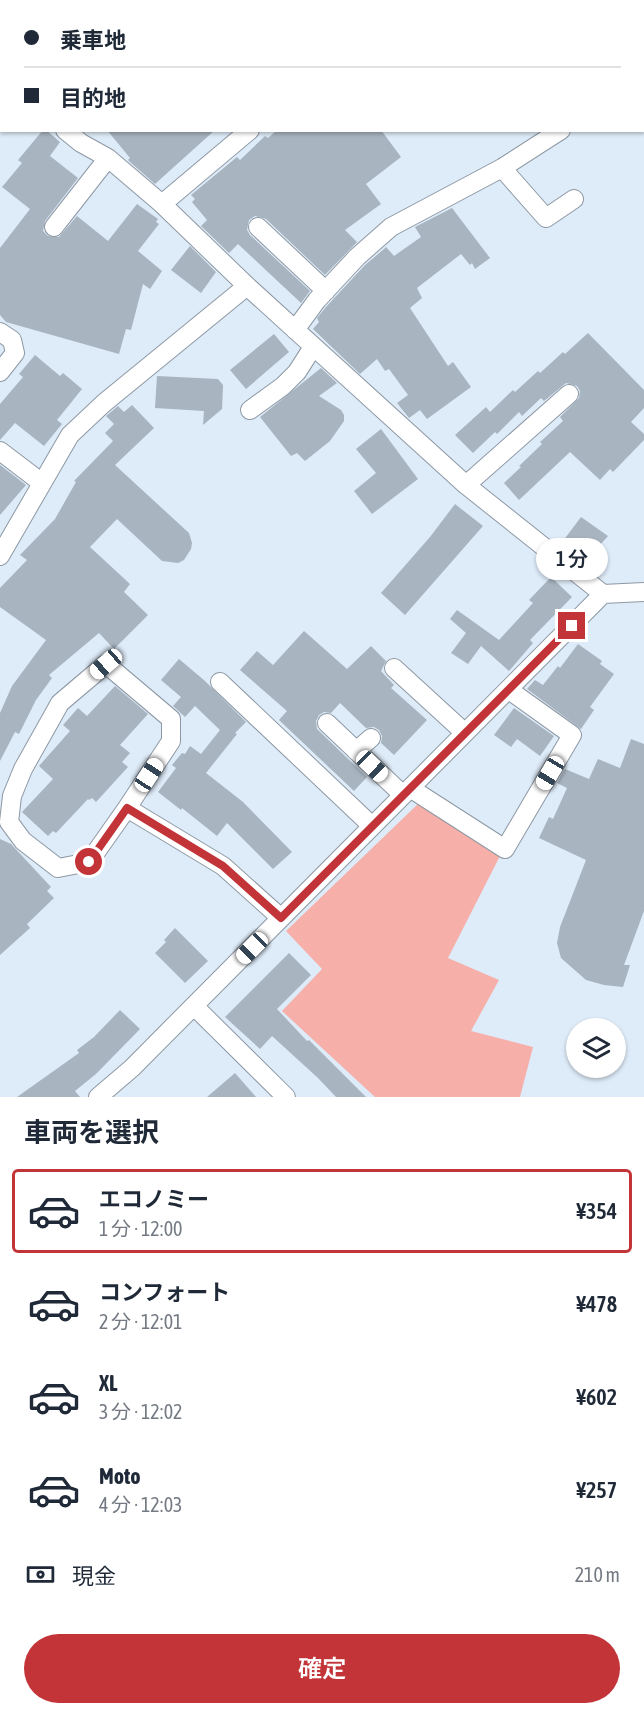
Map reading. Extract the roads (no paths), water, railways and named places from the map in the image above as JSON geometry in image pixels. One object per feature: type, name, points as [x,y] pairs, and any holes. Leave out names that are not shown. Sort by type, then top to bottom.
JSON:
[{"type":"street","points":[[67,132],[81,143],[108,158],[162,204],[247,286],[466,485],[603,594],[644,592]]},
{"type":"street","points":[[81,143],[93,132]]},
{"type":"street","points":[[162,204],[248,132]]},
{"type":"street","points":[[295,330],[326,291],[391,227],[502,168],[558,132]]},
{"type":"street","points":[[54,227],[108,158]]},
{"type":"street","points":[[502,168],[546,218],[574,199]]},
{"type":"street","points":[[258,227],[326,291]]},
{"type":"street","points":[[0,556],[5,533],[42,483],[70,435],[104,404],[247,286]]},
{"type":"street","points":[[0,332],[12,340],[15,353],[0,372]]},
{"type":"street","points":[[250,410],[283,386],[297,372],[313,347]]},
{"type":"street","points":[[466,485],[569,394]]},
{"type":"street","points":[[0,451],[42,483]]},
{"type":"street","points":[[98,1097],[132,1068],[603,594]]},
{"type":"street","points":[[106,664],[171,719],[171,741],[127,808],[89,862],[58,868],[23,841],[9,822],[12,796],[23,769],[60,703],[106,664]]},
{"type":"street","points":[[394,668],[465,733]]},
{"type":"street","points":[[220,682],[372,826]]},
{"type":"street","points":[[327,723],[356,751],[406,792],[505,849],[572,735],[509,690]]},
{"type":"street","points":[[356,751],[370,738]]},
{"type":"street","points":[[127,808],[223,866],[281,918]]},
{"type":"street","points":[[194,1006],[286,1097]]}]
